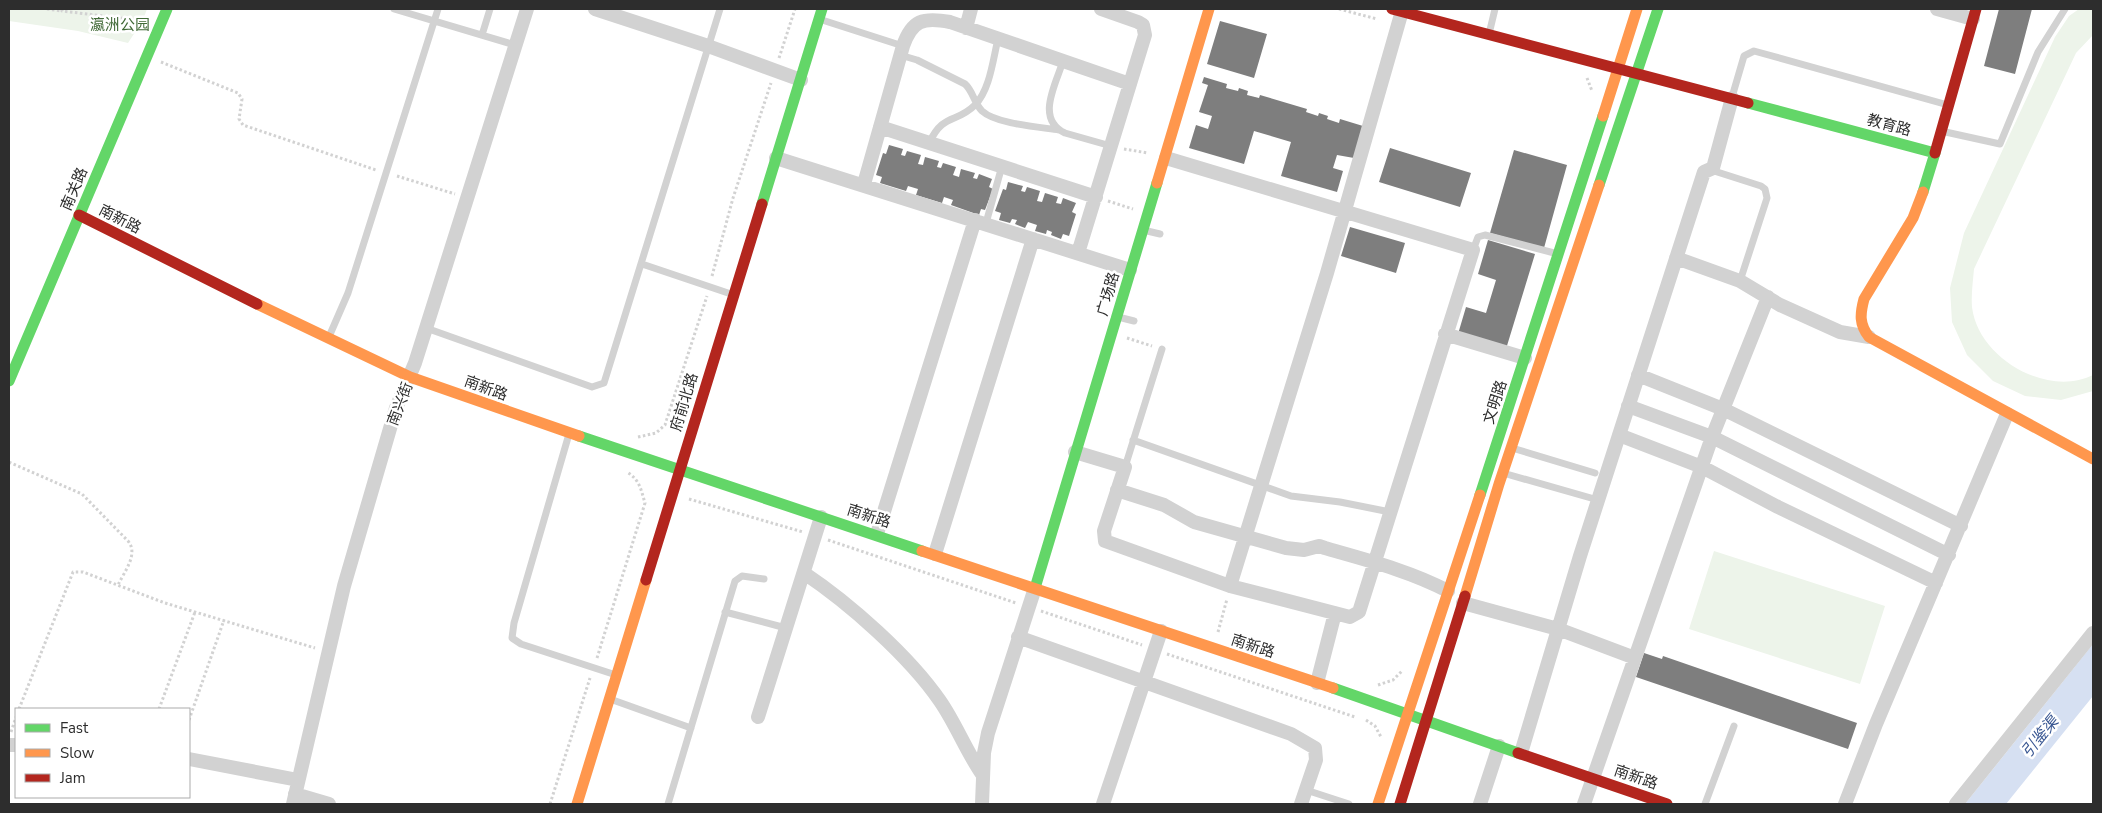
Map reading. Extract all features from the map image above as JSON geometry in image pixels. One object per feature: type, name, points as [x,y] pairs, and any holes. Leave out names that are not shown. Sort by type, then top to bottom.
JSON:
[{"type":"street","name":"南关路","points":[[9,381],[167,9]]},
{"type":"street","name":"南兴街","points":[[296,793],[328,652],[372,487],[396,408],[410,377],[426,328],[527,9]]},
{"type":"street","points":[[595,9],[708,46],[801,80]]},
{"type":"street","points":[[966,28],[971,9]]},
{"type":"street","points":[[1078,253],[1146,30],[1138,22],[1102,9]]},
{"type":"street","name":"广场路","points":[[1035,588],[1142,230],[1166,158],[1209,9]]},
{"type":"street","name":"文明路","points":[[1378,804],[1525,358],[1637,9]]},
{"type":"street","name":"文明路","points":[[1400,804],[1428,721],[1511,448],[1658,9]]},
{"type":"street","points":[[1869,337],[1861,324],[1866,294],[1913,218],[1935,153],[1975,14],[1937,9]]},
{"type":"street","name":"府前北路","points":[[577,804],[821,14]]},
{"type":"street","points":[[1230,586],[1345,212],[1397,15]]},
{"type":"street","name":"教育路","points":[[1397,15],[1489,34],[1935,153]]},
{"type":"street","points":[[864,184],[909,30],[924,20],[941,20],[1130,84]]},
{"type":"street","points":[[1521,754],[1628,406],[1704,172],[1713,168],[1732,98]]},
{"type":"street","points":[[880,127],[1096,197]]},
{"type":"street","points":[[776,158],[864,184],[1130,270]]},
{"type":"street","points":[[1075,452],[1124,467],[1104,531],[1106,541],[1230,586],[1353,617],[1359,612],[1473,250],[1166,158]]},
{"type":"street","name":"南新路","points":[[79,215],[328,339],[410,377],[569,433],[877,534],[1317,683],[1667,804]]},
{"type":"street","points":[[877,534],[980,221]]},
{"type":"street","points":[[935,554],[1033,239]]},
{"type":"street","points":[[1676,258],[1740,281],[1780,305],[1840,332],[1869,337],[2007,414],[2093,459]]},
{"type":"street","points":[[1584,804],[1712,437],[1768,297]]},
{"type":"street","points":[[1445,334],[1525,358]]},
{"type":"street","points":[[1638,375],[1723,409],[1961,526]]},
{"type":"street","points":[[1628,406],[1712,437],[1949,555]]},
{"type":"street","points":[[1844,804],[2007,414]]},
{"type":"street","points":[[1619,435],[1702,467],[1936,583]]},
{"type":"street","points":[[1117,490],[1164,505],[1194,522],[1296,549],[1319,546],[1432,582],[1448,591]]},
{"type":"street","points":[[758,717],[821,517]]},
{"type":"street","points":[[804,573],[832,592],[859,615],[916,673],[940,701],[969,756],[982,774]]},
{"type":"street","points":[[982,804],[982,774],[988,733],[1035,588]]},
{"type":"street","points":[[1463,603],[1558,629],[1636,658]]},
{"type":"street","points":[[1317,683],[1335,613]]},
{"type":"street","points":[[1103,804],[1161,631]]},
{"type":"street","points":[[1956,804],[2093,633]]},
{"type":"street","points":[[1018,637],[1291,734],[1310,744],[1315,748],[1316,760],[1302,804]]},
{"type":"street","points":[[1480,804],[1499,746]]},
{"type":"street","points":[[190,759],[329,804]]},
{"type":"lane","points":[[394,9],[515,45]]},
{"type":"lane","points":[[328,339],[348,293],[438,9]]},
{"type":"lane","points":[[482,35],[490,9]]},
{"type":"lane","points":[[426,328],[592,386],[604,383],[720,9]]},
{"type":"lane","points":[[1489,34],[1495,9]]},
{"type":"lane","points":[[1941,131],[2000,144],[2038,52],[2066,9]]},
{"type":"lane","points":[[821,14],[902,51],[965,84],[986,114],[1008,121],[1059,130],[1111,146]]},
{"type":"lane","points":[[930,143],[936,129],[945,121],[964,114],[977,103],[983,93],[998,39]]},
{"type":"lane","points":[[1732,98],[1744,56],[1754,50],[1948,106]]},
{"type":"lane","points":[[1059,130],[1050,119],[1049,107],[1063,61]]},
{"type":"lane","points":[[980,221],[1002,166]]},
{"type":"lane","points":[[1710,170],[1761,186],[1767,193],[1740,281]]},
{"type":"lane","points":[[1142,230],[1160,234]]},
{"type":"lane","points":[[1473,250],[1478,237],[1485,235],[1558,254]]},
{"type":"lane","points":[[642,264],[734,295]]},
{"type":"lane","points":[[1117,316],[1134,321]]},
{"type":"lane","points":[[1124,467],[1162,349]]},
{"type":"lane","points":[[569,433],[514,623],[512,638],[521,644],[616,675]]},
{"type":"lane","points":[[1133,440],[1262,486],[1302,498],[1340,502],[1390,512]]},
{"type":"lane","points":[[1511,448],[1595,473]]},
{"type":"lane","points":[[1503,473],[1598,500]]},
{"type":"lane","points":[[668,804],[735,581],[739,577],[750,576],[764,579]]},
{"type":"lane","points":[[725,612],[786,628]]},
{"type":"lane","points":[[609,699],[690,728]]},
{"type":"lane","points":[[1705,804],[1734,726]]},
{"type":"lane","points":[[1306,790],[1349,804]]},
{"type":"path","points":[[47,9],[161,23]]},
{"type":"path","points":[[630,436],[649,435],[665,425],[710,288],[733,198],[776,71],[794,9]]},
{"type":"path","points":[[1339,9],[1397,15]]},
{"type":"path","points":[[147,56],[238,93],[242,99],[239,119],[243,125],[386,173],[467,197]]},
{"type":"path","points":[[1584,76],[1591,84],[1592,95]]},
{"type":"path","points":[[1147,163],[1152,144]]},
{"type":"path","points":[[1111,146],[1150,153]]},
{"type":"path","points":[[1096,197],[1147,214]]},
{"type":"path","points":[[1130,219],[1136,200]]},
{"type":"path","points":[[1112,334],[1162,349]]},
{"type":"path","points":[[9,462],[82,494],[128,541],[133,548],[133,554],[118,585]]},
{"type":"path","points":[[550,804],[645,503],[636,478],[618,468]]},
{"type":"path","points":[[671,496],[721,507],[815,536],[1369,721],[1379,731],[1382,745]]},
{"type":"path","points":[[19,708],[73,572],[83,572],[195,612],[328,652]]},
{"type":"path","points":[[1213,649],[1230,586]]},
{"type":"path","points":[[159,708],[195,612]]},
{"type":"path","points":[[190,717],[224,620]]},
{"type":"path","points":[[1369,684],[1379,685],[1393,680],[1403,669]]},
{"type":"path","points":[[9,737],[15,721]]},
{"type":"green space","name":"瀛洲公园","points":[[9,9],[147,9],[143,20],[128,43],[78,31],[9,21]]},
{"type":"green space","points":[[2079,9],[2093,9],[2093,35],[2076,53],[1974,269],[1972,293],[1972,307],[1977,326],[1987,342],[2001,357],[2018,369],[2036,377],[2056,381],[2075,381],[2093,375],[2093,391],[2061,400],[2025,396],[1993,381],[1967,355],[1952,322],[1950,288],[1964,233],[2055,37],[2069,16]]},
{"type":"green space","points":[[1714,551],[1885,606],[1860,684],[1689,629]]},
{"type":"water","name":"引鉴渠","points":[[2093,644],[2093,696],[2006,804],[1965,804]]},
{"type":"building","points":[[1999,9],[2032,9],[2015,74],[1984,66]]},
{"type":"building","points":[[1220,21],[1267,34],[1254,78],[1207,64]]},
{"type":"building","points":[[1204,77],[1227,84],[1226,88],[1238,91],[1239,88],[1248,91],[1247,95],[1259,98],[1260,95],[1307,109],[1306,112],[1318,116],[1319,113],[1328,116],[1327,119],[1339,123],[1340,119],[1363,126],[1354,158],[1337,155],[1333,168],[1343,171],[1337,192],[1281,176],[1291,142],[1254,131],[1244,164],[1189,148],[1196,125],[1208,129],[1212,116],[1199,112],[1208,85],[1202,83]]},
{"type":"building","points":[[889,145],[903,149],[901,155],[905,156],[907,151],[921,155],[918,164],[923,165],[925,157],[939,161],[937,167],[941,168],[943,163],[956,167],[953,175],[959,177],[961,169],[975,173],[973,178],[977,179],[979,174],[992,179],[989,187],[993,189],[985,210],[981,209],[979,215],[951,205],[953,200],[944,197],[942,203],[916,195],[918,189],[908,186],[906,191],[880,183],[882,177],[876,175],[883,153],[886,154]]},
{"type":"building","points":[[1390,148],[1471,173],[1460,207],[1379,182]]},
{"type":"building","points":[[1514,150],[1567,165],[1544,248],[1490,233]]},
{"type":"building","points":[[1008,182],[1023,186],[1021,191],[1025,192],[1027,187],[1040,191],[1037,201],[1042,202],[1045,193],[1058,197],[1056,203],[1061,204],[1063,198],[1076,203],[1072,212],[1076,214],[1069,236],[1063,234],[1061,239],[1051,235],[1052,232],[1047,230],[1046,234],[1035,231],[1037,225],[1028,222],[1025,228],[1015,224],[1017,220],[1012,219],[1010,223],[999,220],[1001,213],[995,211],[1003,189],[1006,190]]},
{"type":"building","points":[[1350,227],[1405,243],[1396,273],[1341,256]]},
{"type":"building","points":[[1488,240],[1535,254],[1506,349],[1458,334],[1466,307],[1486,313],[1496,280],[1478,274]]},
{"type":"building","points":[[1644,653],[1662,659],[1663,656],[1857,723],[1848,749],[1636,677]]},
{"type":"traffic: fast","points":[[9,381],[167,9]]},
{"type":"traffic: fast","points":[[762,204],[822,9]]},
{"type":"traffic: fast","points":[[1599,185],[1658,9]]},
{"type":"traffic: fast","points":[[1748,103],[1935,153],[1923,192]]},
{"type":"traffic: fast","points":[[1480,495],[1603,116]]},
{"type":"traffic: fast","points":[[1035,588],[1157,183]]},
{"type":"traffic: fast","points":[[579,436],[922,551]]},
{"type":"traffic: fast","points":[[1333,688],[1518,753]]},
{"type":"traffic: slow","points":[[1157,183],[1209,9]]},
{"type":"traffic: slow","points":[[1603,116],[1637,9]]},
{"type":"traffic: slow","points":[[1465,596],[1499,484],[1599,185]]},
{"type":"traffic: slow","points":[[1923,192],[1913,218],[1864,299],[1861,319],[1863,328],[1869,337],[2093,459]]},
{"type":"traffic: slow","points":[[257,304],[410,377],[579,436]]},
{"type":"traffic: slow","points":[[1378,804],[1480,495]]},
{"type":"traffic: slow","points":[[922,551],[1333,688]]},
{"type":"traffic: slow","points":[[577,804],[646,580]]},
{"type":"traffic: jam","points":[[1392,9],[1748,103]]},
{"type":"traffic: jam","points":[[1935,153],[1976,9]]},
{"type":"traffic: jam","points":[[646,580],[762,204]]},
{"type":"traffic: jam","points":[[79,215],[257,304]]},
{"type":"traffic: jam","points":[[1400,804],[1465,596]]},
{"type":"traffic: jam","points":[[1518,753],[1667,804]]}]
